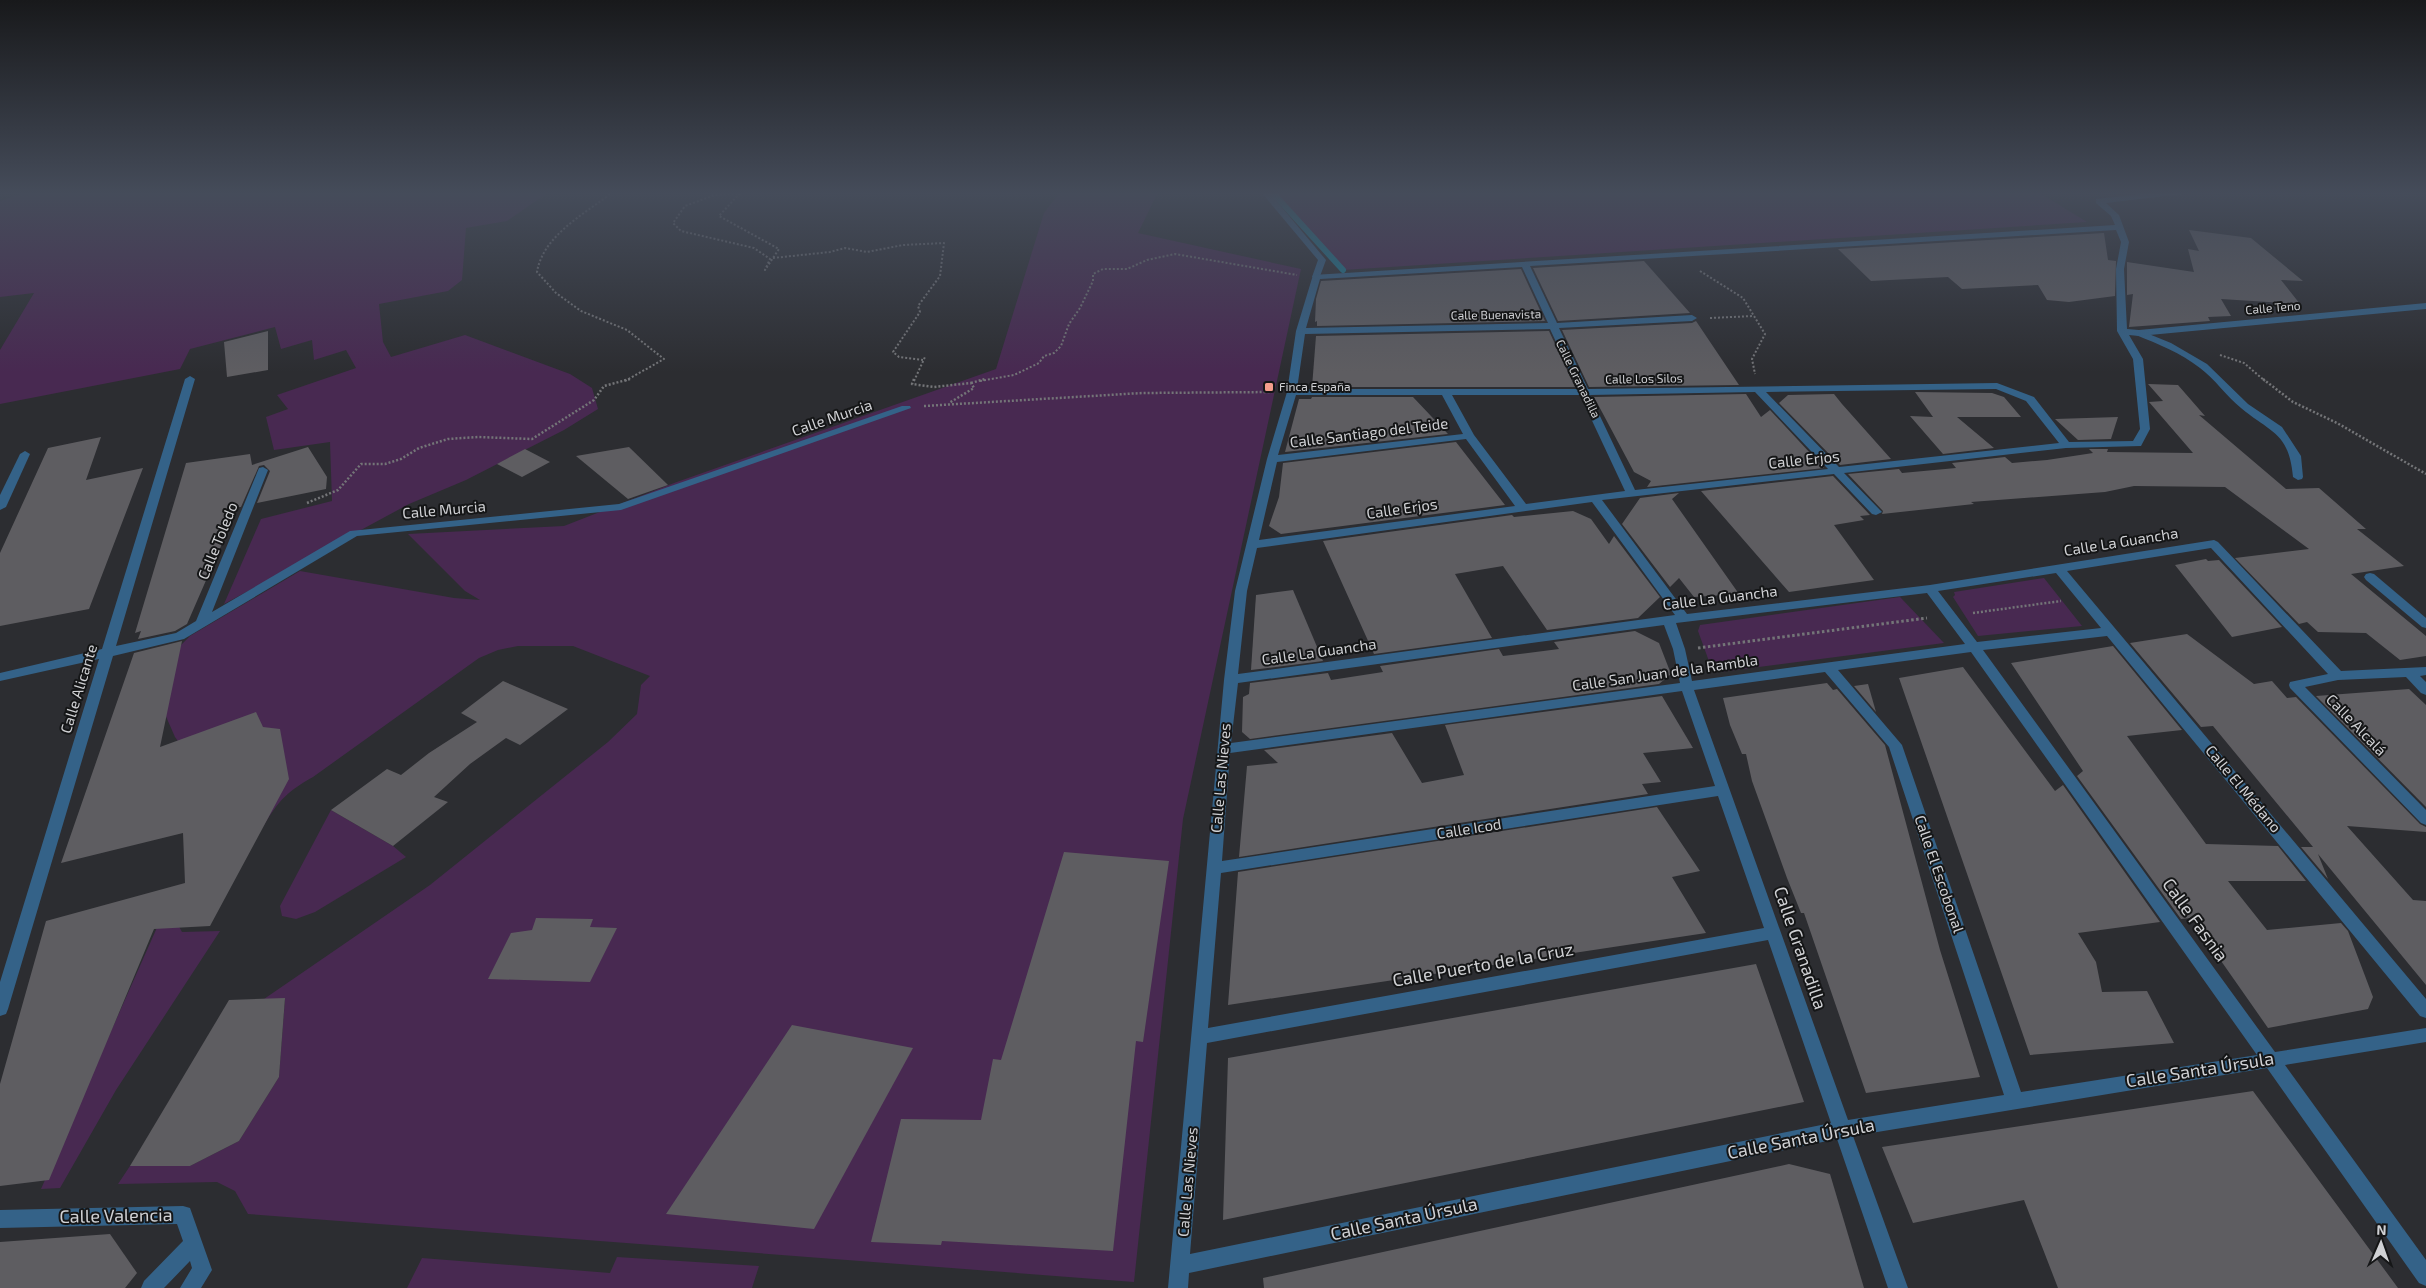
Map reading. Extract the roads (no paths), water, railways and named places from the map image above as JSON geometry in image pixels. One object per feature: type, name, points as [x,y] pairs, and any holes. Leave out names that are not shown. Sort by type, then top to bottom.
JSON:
[{"type":"street","name":"Calle Las Nieves","points":[[1178,1288],[1230,680],[1241,591],[1272,459],[1292,392],[1301,331],[1322,260],[1315,252]]},
{"type":"street","points":[[1316,277],[1714,252]]},
{"type":"street","name":"Calle Erjos","points":[[1251,545],[1631,493],[1838,472],[2066,445],[2137,444],[2145,429],[2138,359],[2122,331],[2120,269],[2123,252]]},
{"type":"street","name":"Calle Granadilla","points":[[1526,265],[1631,493]]},
{"type":"street","name":"Calle Teno","points":[[2122,331],[2139,333],[2426,306]]},
{"type":"street","name":"Calle Buenavista","points":[[1301,331],[1553,326],[1692,318]]},
{"type":"street","points":[[2139,333],[2168,345],[2204,366],[2244,406],[2278,429],[2296,456],[2298,477]]},
{"type":"street","name":"Calle Alicante","points":[[0,1009],[190,379]]},
{"type":"street","name":"Calle Los Silos","points":[[1292,392],[1585,392],[1997,386],[2030,399],[2066,445]]},
{"type":"street","points":[[1757,389],[1876,512]]},
{"type":"street","points":[[1445,392],[1470,436],[1522,507]]},
{"type":"street","name":"Calle Murcia","points":[[0,677],[180,636],[354,533],[621,507],[906,408]]},
{"type":"street","name":"Calle Santiago del Teide","points":[[1272,459],[1470,436]]},
{"type":"street","points":[[0,507],[24,454]]},
{"type":"street","name":"Calle Toledo","points":[[201,623],[263,470]]},
{"type":"street","name":"Calle Granadilla","points":[[1595,498],[1677,619],[1679,649],[1687,687],[1772,933],[1844,1129],[1898,1288]]},
{"type":"street","name":"Calle La Guancha","points":[[1230,680],[1677,619],[1930,589],[2214,544]]},
{"type":"street","name":"Calle Alcalá","points":[[2214,544],[2338,676]]},
{"type":"street","name":"Calle El Médano","points":[[2058,568],[2426,1011]]},
{"type":"street","points":[[2370,577],[2426,624]]},
{"type":"street","name":"Calle Fasnia","points":[[1930,589],[1974,647],[2426,1276]]},
{"type":"street","name":"Calle San Juan de la Rambla","points":[[1224,749],[1687,687],[1828,666],[2112,631]]},
{"type":"street","name":"Calle El Escobonal","points":[[1828,666],[1895,745],[2015,1101]]},
{"type":"street","name":"Calle Alcalá","points":[[2426,671],[2338,676],[2294,685],[2426,819]]},
{"type":"street","points":[[2409,672],[2426,690]]},
{"type":"street","name":"Calle Icod","points":[[1214,868],[1724,790]]},
{"type":"street","name":"Calle Puerto de la Cruz","points":[[1200,1037],[1772,933]]},
{"type":"street","name":"Calle Santa Úrsula","points":[[1181,1265],[1844,1129],[2426,1035]]},
{"type":"street","name":"Calle Valencia","points":[[0,1219],[183,1215],[202,1270],[190,1288]]},
{"type":"street","points":[[151,1288],[193,1244]]},
{"type":"waterway","points":[[1327,252],[1343,270]]},
{"type":"place","name":"Finca España","points":[[1269,387]]}]
